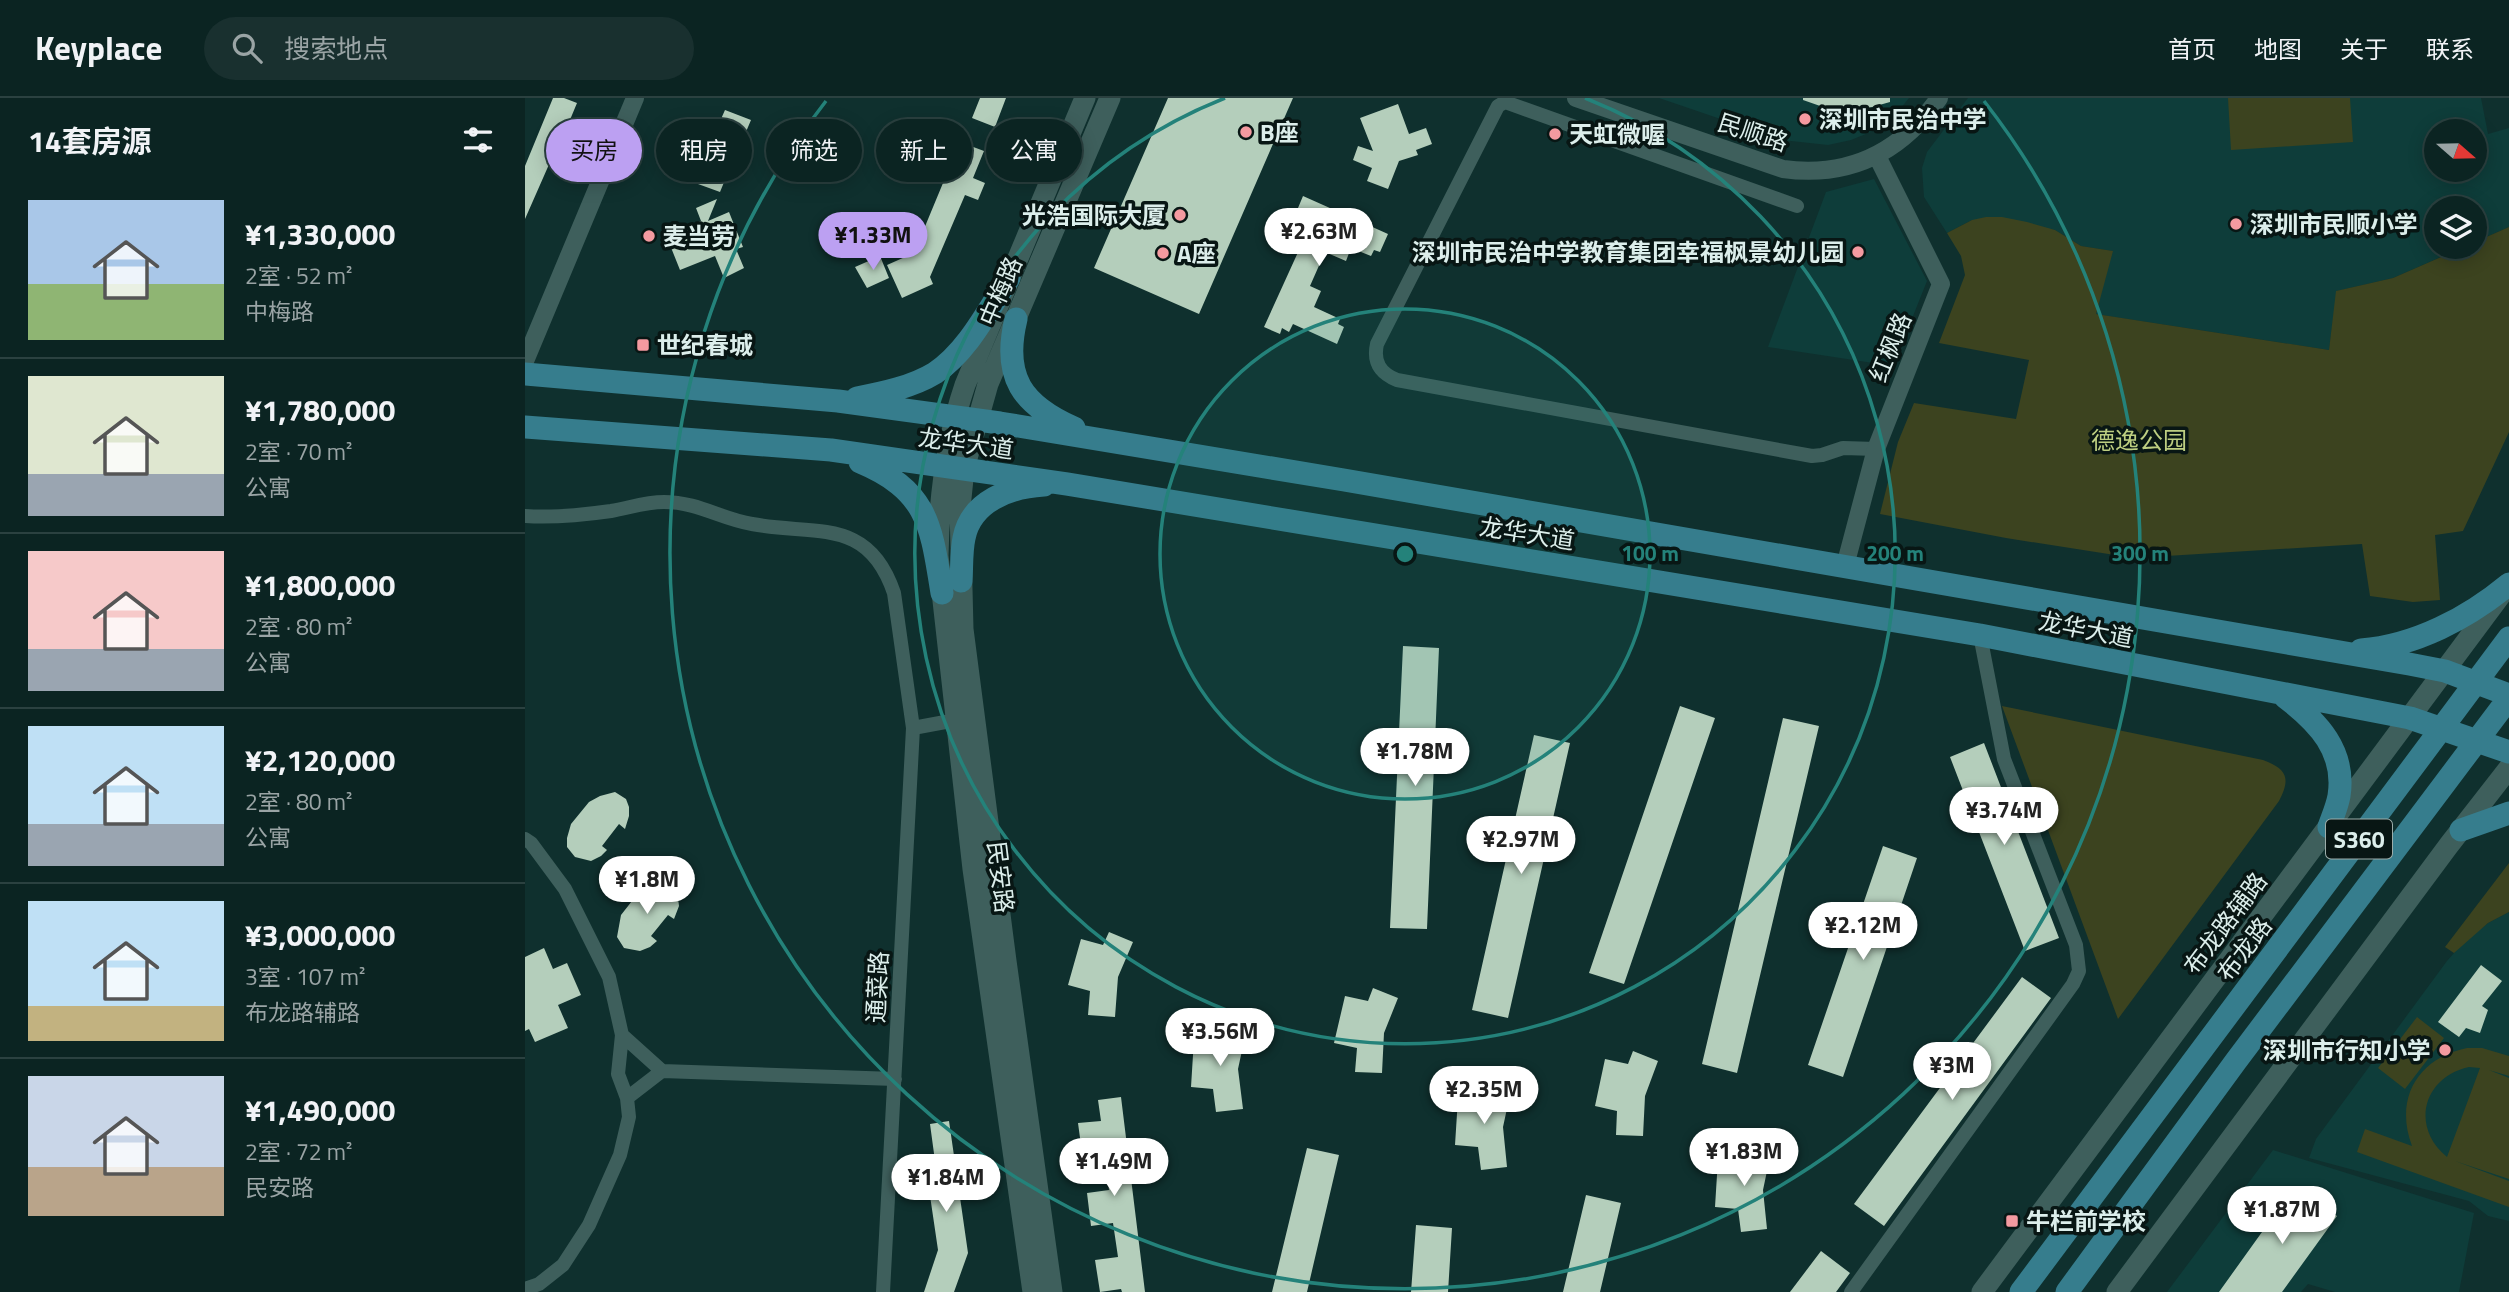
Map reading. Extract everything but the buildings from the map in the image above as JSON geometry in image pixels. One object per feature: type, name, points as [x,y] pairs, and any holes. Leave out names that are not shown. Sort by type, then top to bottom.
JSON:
[{"type":"main road","name":"中梅路","points":[[954,468],[965,419],[965,385],[1085,98]]},
{"type":"main road","name":"中梅路","points":[[965,419],[988,384],[1110,98]]},
{"type":"main road","points":[[838,401],[890,391],[935,372],[964,345],[1009,278]]},
{"type":"main road","points":[[1016,320],[1010,343],[1011,361],[1014,376],[1022,390],[1046,414],[1099,440]]},
{"type":"main road","name":"龙华大道","points":[[525,374],[838,401],[1099,440],[2445,671],[2509,697]]},
{"type":"main road","name":"龙华大道","points":[[525,427],[831,450],[1067,484],[1980,635],[2410,718],[2509,752]]},
{"type":"main road","points":[[831,450],[895,479],[923,511],[951,587]]},
{"type":"main road","name":"民安路","points":[[954,468],[938,542],[963,629],[1052,1292]]},
{"type":"main road","points":[[951,587],[968,523],[983,505],[1016,491],[1067,484]]},
{"type":"main road","points":[[2339,652],[2377,649],[2436,629],[2485,604],[2509,584]]},
{"type":"main road","name":"布龙路辅路","points":[[1982,1292],[2509,584]]},
{"type":"main road","name":"民安路","points":[[951,587],[956,720],[973,869],[1033,1292]]},
{"type":"main road","name":"布龙路","points":[[2021,1292],[2509,638]]},
{"type":"main road","points":[[2280,693],[2308,714],[2322,729],[2334,751],[2339,772],[2339,797],[2329,827]]},
{"type":"main road","name":"S360","points":[[2067,1292],[2509,697]]},
{"type":"main road","points":[[2117,1292],[2509,768]]},
{"type":"main road","points":[[2461,830],[2509,813]]},
{"type":"street","points":[[525,361],[635,98]]},
{"type":"street","name":"民顺路","points":[[1576,98],[1783,169],[1818,171],[1860,163],[1894,146],[1916,127],[1939,98]]},
{"type":"street","points":[[1797,206],[1505,102],[1498,106],[1377,344],[1377,363],[1389,377],[1397,380],[1812,456],[1822,456],[1843,448],[1876,449]]},
{"type":"street","name":"红枫路","points":[[1845,566],[1876,449],[1941,284],[1877,156]]},
{"type":"street","name":"通菜路","points":[[525,516],[597,513],[651,502],[707,508],[753,525],[826,531],[846,536],[876,557],[887,572],[894,593],[913,728],[883,1292]]},
{"type":"street","points":[[1851,1292],[2073,984],[2079,971],[2077,945],[2004,759],[1980,635]]},
{"type":"street","points":[[913,728],[956,720]]},
{"type":"street","points":[[525,839],[531,843],[565,889],[609,977],[622,1035],[618,1074],[627,1098],[629,1117],[620,1156],[589,1225],[563,1265],[539,1284],[525,1289]]},
{"type":"street","points":[[622,1035],[662,1071]]},
{"type":"street","points":[[627,1098],[662,1071],[895,1079]]},
{"type":"shaded area","name":"深圳市民治中学","points":[[1659,98],[1909,98],[1878,129],[1851,140],[1828,145],[1782,140]]},
{"type":"shaded area","name":"深圳市民顺小学","points":[[1968,98],[2481,98],[2485,119],[2424,119],[2424,182],[2487,182],[2487,129],[2488,134],[2509,128],[2509,227],[2487,237],[2487,196],[2424,196],[2424,259],[2437,259],[2393,278],[2337,291],[2329,350],[2095,314],[2112,251],[2081,246],[2055,230],[1972,220],[1947,233],[1924,197],[1922,168],[1927,152]]},
{"type":"shaded area","name":"深圳市民治中学教育集团幸福枫景幼儿园","points":[[1874,179],[1927,281],[1893,366],[1768,347],[1826,192]]},
{"type":"shaded area","name":"深圳市行知小学","points":[[2509,912],[2509,1221],[2488,1216],[2469,1201],[2309,1158],[2316,1139],[2447,961],[2462,944],[2488,923]]},
{"type":"shaded area","points":[[2273,1150],[2474,1213],[2459,1292],[2335,1292],[2308,1284],[2301,1292],[2167,1292]]},
{"type":"green space","points":[[2228,98],[2350,98],[2353,142],[2231,150]]},
{"type":"green space","name":"德逸公园","points":[[2002,217],[2027,222],[2055,230],[2081,246],[2113,251],[2096,314],[2329,350],[2336,291],[2393,278],[2437,259],[2487,259],[2487,237],[2509,227],[2509,432],[2463,531],[2435,535],[2440,600],[2413,602],[2370,596],[2362,544],[2134,558],[2006,538],[1880,514],[1898,442],[1914,403],[2016,419],[2029,360],[1939,343],[1965,275],[1961,256],[1947,233],[1972,220]]},
{"type":"green space","points":[[2002,706],[2263,760],[2277,767],[2285,775],[2285,786],[2279,801],[2118,1019]]},
{"type":"green space","points":[[2509,863],[2509,912],[2488,923],[2454,953],[2445,947]]},
{"type":"green space","points":[[2417,1017],[2444,1038],[2405,1089],[2378,1068]]},
{"type":"green space","points":[[2467,1048],[2482,1048],[2509,1056],[2509,1076],[2489,1070],[2509,1078],[2509,1179],[2455,1161],[2509,1181],[2509,1207],[2357,1152],[2365,1129],[2412,1146],[2406,1112],[2414,1083],[2435,1061]],"holes":[[[2469,1067],[2480,1068],[2447,1157],[2435,1145],[2428,1132],[2427,1104],[2441,1081]]]},
{"type":"place","name":"深圳市民治中学","points":[[1805,119]]},
{"type":"place","name":"B座","points":[[1246,132]]},
{"type":"place","name":"天虹微喔","points":[[1555,134]]},
{"type":"place","name":"光浩国际大厦","points":[[1180,215]]},
{"type":"place","name":"深圳市民顺小学","points":[[2236,224]]},
{"type":"place","name":"麦当劳","points":[[649,236]]},
{"type":"place","name":"深圳市民治中学教育集团幸福枫景幼儿园","points":[[1858,252]]},
{"type":"place","name":"A座","points":[[1163,253]]},
{"type":"place","name":"世纪春城","points":[[643,345]]},
{"type":"place","name":"深圳市行知小学","points":[[2445,1050]]},
{"type":"place","name":"牛栏前学校","points":[[2012,1221]]}]
